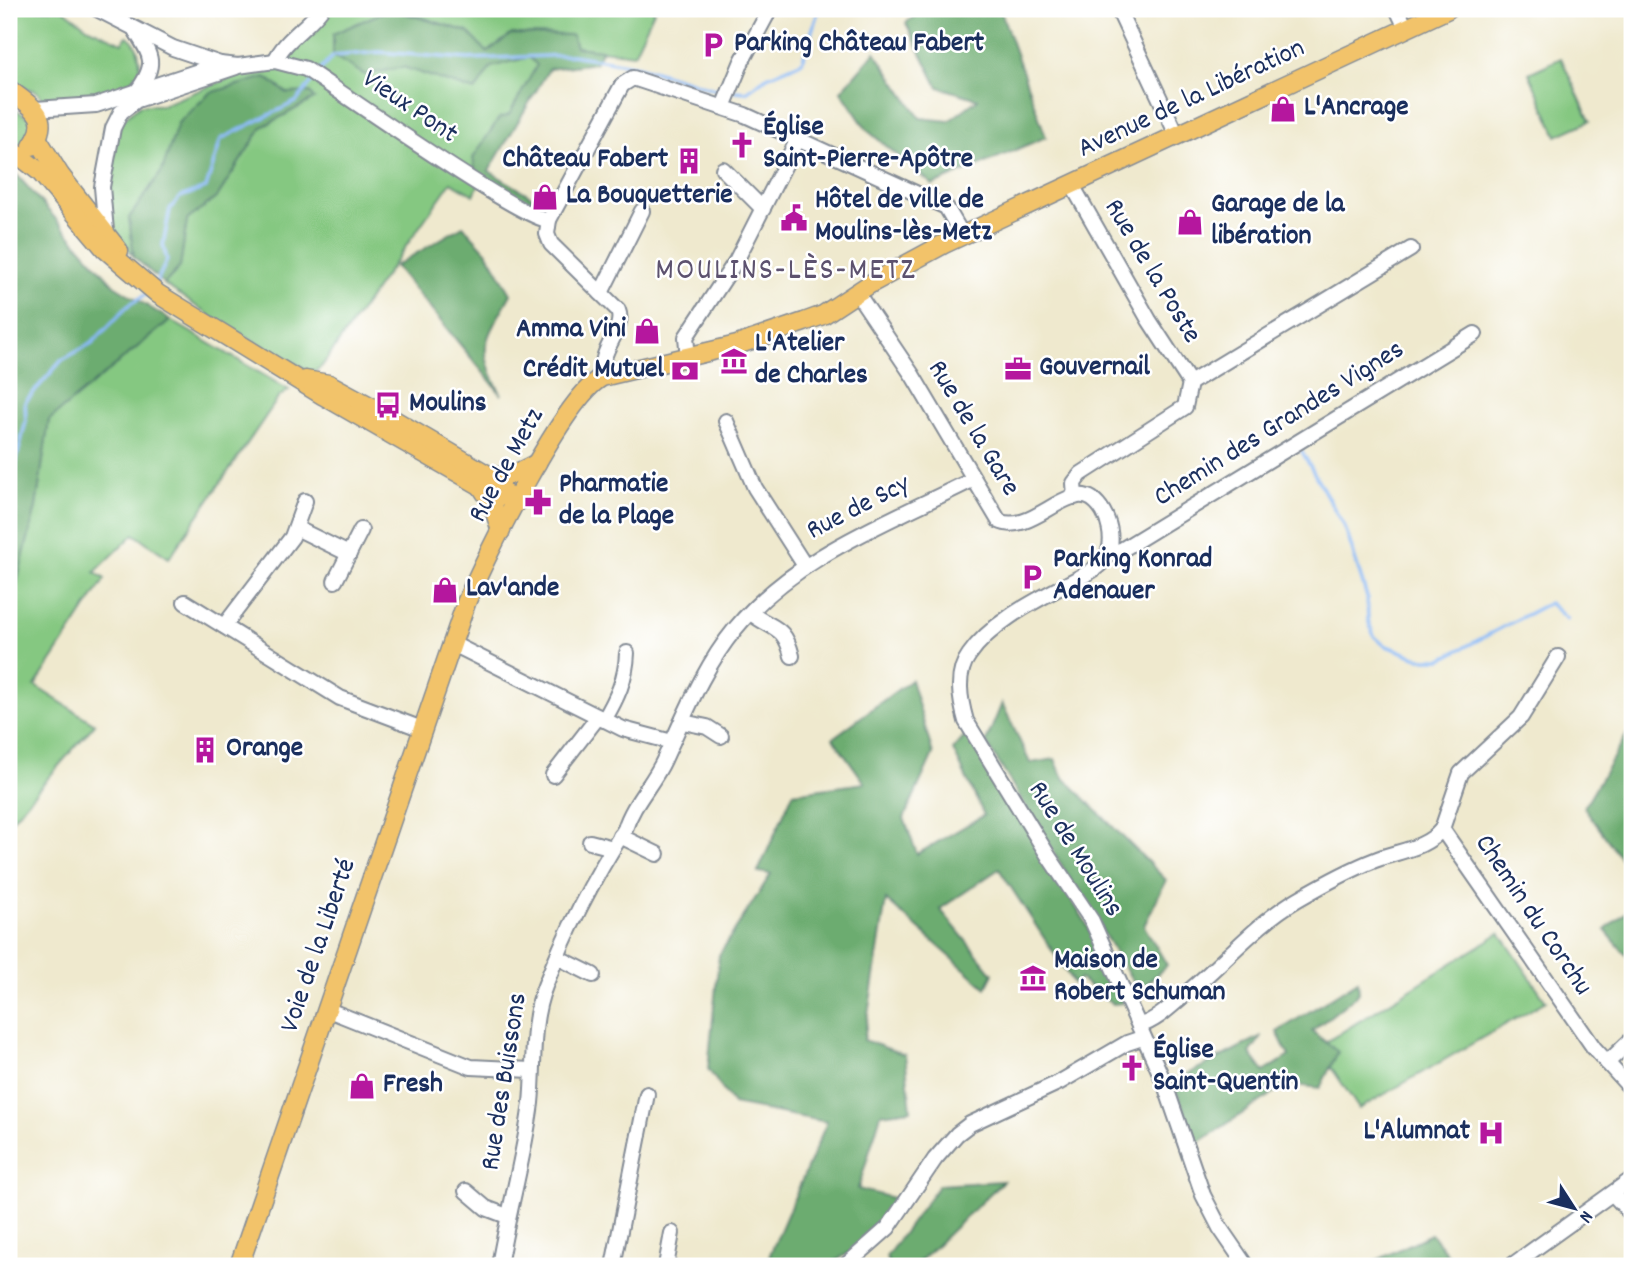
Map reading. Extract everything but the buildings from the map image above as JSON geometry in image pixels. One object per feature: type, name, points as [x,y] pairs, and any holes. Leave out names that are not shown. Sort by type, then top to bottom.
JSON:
[{"type":"main road","name":"Avenue de la Libération","points":[[602,377],[737,345],[823,315],[857,293],[963,236],[1448,9]]},
{"type":"main road","points":[[12,94],[36,110],[40,123],[37,138],[32,145],[13,154]]},
{"type":"main road","points":[[37,138],[60,175],[106,231],[130,268]]},
{"type":"main road","points":[[13,154],[40,172],[105,249],[158,295],[298,379],[330,384],[344,391],[512,499]]},
{"type":"main road","name":"Rue de Metz","points":[[451,643],[475,582],[501,531],[512,499],[540,461],[572,405],[586,388],[602,377]]},
{"type":"main road","points":[[485,481],[518,474],[540,461]]},
{"type":"main road","points":[[485,481],[501,531]]},
{"type":"main road","name":"Voie de la Liberté","points":[[239,1266],[451,643]]},
{"type":"street","points":[[97,9],[173,48],[220,64],[238,66]]},
{"type":"street","points":[[36,110],[96,105],[137,91],[238,66],[275,61],[280,50],[306,29],[321,9]]},
{"type":"street","points":[[723,107],[742,61],[770,9]]},
{"type":"street","points":[[1118,9],[1177,135]]},
{"type":"street","points":[[1397,9],[1406,28]]},
{"type":"street","points":[[135,29],[152,61],[155,73],[171,84]]},
{"type":"street","points":[[171,84],[177,62],[173,48]]},
{"type":"street","points":[[137,91],[150,73],[152,61]]},
{"type":"street","name":"Vieux Pont","points":[[275,61],[306,69],[485,187],[538,219],[549,220]]},
{"type":"street","points":[[106,231],[102,187],[116,120],[129,104],[220,64]]},
{"type":"street","points":[[602,377],[603,354],[620,325],[618,310],[551,244],[547,234],[549,220],[627,80],[639,77],[723,107],[946,207],[963,236]]},
{"type":"street","points":[[688,357],[686,337],[736,261],[797,141]]},
{"type":"street","points":[[723,169],[763,209]]},
{"type":"street","name":"Rue de la Poste","points":[[1072,185],[1149,320],[1190,383]]},
{"type":"street","points":[[601,293],[642,211]]},
{"type":"street","points":[[1108,554],[1110,534],[1100,507],[1090,498],[1075,497],[1074,483],[1081,474],[1185,407],[1190,383],[1411,248]]},
{"type":"street","name":"Rue de la Gare","points":[[857,293],[929,403],[993,515],[1006,524],[1020,524],[1075,497]]},
{"type":"street","name":"Chemin des Grandes Vignes","points":[[1108,554],[1123,550],[1475,334]]},
{"type":"street","name":"Rue de Scy","points":[[726,421],[755,488],[806,566],[820,556],[972,480]]},
{"type":"street","points":[[224,626],[292,537],[305,502]]},
{"type":"street","points":[[296,528],[349,554]]},
{"type":"street","points":[[335,581],[360,530]]},
{"type":"street","name":"Rue de Moulins","points":[[1108,554],[1095,567],[1025,609],[979,643],[967,656],[961,673],[963,710],[971,730],[1092,921],[1168,1091],[1203,1195],[1220,1228],[1246,1266]]},
{"type":"street","name":"Rue des Buissons","points":[[499,1266],[531,1101],[531,1070],[544,987],[559,958],[568,925],[617,842],[630,813],[659,769],[701,679],[735,630],[806,566]]},
{"type":"street","points":[[185,602],[340,698],[422,729]]},
{"type":"street","points":[[751,613],[775,625],[788,640],[792,656]]},
{"type":"street","points":[[451,643],[623,729],[672,742]]},
{"type":"street","points":[[554,775],[601,719],[620,691],[626,673],[626,653]]},
{"type":"street","points":[[845,1266],[888,1228],[935,1159],[970,1124],[1059,1082],[1127,1043],[1221,965],[1272,917],[1298,899],[1373,861],[1420,845],[1442,830],[1461,773],[1521,717],[1558,657]]},
{"type":"street","points":[[683,722],[707,727],[721,736]]},
{"type":"street","name":"Chemin du Corchu","points":[[1442,830],[1491,897],[1534,965],[1606,1063],[1632,1090]]},
{"type":"street","points":[[590,842],[617,842],[657,854]]},
{"type":"street","points":[[559,958],[593,975]]},
{"type":"street","points":[[326,1009],[471,1067],[531,1070]]},
{"type":"street","points":[[1606,1063],[1632,1039]]},
{"type":"street","points":[[613,1266],[647,1094]]},
{"type":"street","points":[[1511,1266],[1632,1179]]},
{"type":"street","name":"Rue des Buissons","points":[[466,1191],[486,1208],[507,1216]]},
{"type":"street","points":[[1613,1194],[1632,1215]]},
{"type":"street","points":[[666,1266],[672,1233]]},
{"type":"green space","points":[[9,9],[63,9],[87,27],[122,43],[127,36],[137,48],[141,73],[107,95],[47,103],[36,91],[13,85],[9,79]]},
{"type":"green space","points":[[321,9],[390,9],[333,34],[365,74],[403,67],[475,91],[491,67],[529,57],[538,65],[509,115],[474,195],[451,182],[322,366],[313,373],[222,324],[164,284],[180,267],[187,220],[217,197],[262,127],[314,99],[287,93],[265,77],[210,93],[178,123],[162,171],[129,218],[134,257],[114,228],[107,211],[106,194],[120,122],[140,105],[162,105],[274,61]]},
{"type":"green space","points":[[390,9],[468,32],[487,52],[512,34],[572,35],[576,47],[602,50],[595,63],[549,69],[489,171],[546,205],[542,213],[476,175],[473,158],[499,118],[509,115],[537,65],[529,57],[491,67],[475,91],[403,67],[365,75],[333,56],[333,34]]},
{"type":"green space","points":[[397,9],[655,9],[634,54],[576,47],[571,35],[512,34],[487,52],[468,32]]},
{"type":"green space","points":[[923,9],[1000,9],[1046,137],[933,185],[867,130],[841,91],[875,52],[920,118],[949,121],[978,99],[938,87],[906,23]]},
{"type":"green space","points":[[1561,58],[1590,121],[1557,136],[1529,73]]},
{"type":"green space","points":[[265,77],[287,93],[310,92],[314,99],[262,127],[217,197],[187,220],[180,267],[164,284],[134,257],[129,218],[162,171],[178,123],[210,93]]},
{"type":"green space","points":[[9,106],[31,119],[32,125],[30,135],[24,142],[9,147]]},
{"type":"green space","points":[[17,175],[114,285],[170,320],[49,420],[36,507],[9,614],[9,176]]},
{"type":"green space","points":[[463,226],[487,252],[511,294],[490,333],[486,354],[493,378],[502,395],[395,266]]},
{"type":"green space","points":[[170,320],[289,390],[279,397],[169,558],[134,534],[95,572],[105,579],[35,686],[95,724],[9,823],[9,614],[36,507],[49,420]]},
{"type":"green space","points":[[911,680],[933,754],[904,818],[917,854],[984,815],[953,750],[967,734],[1086,923],[1123,1003],[1113,1004],[1080,979],[1074,984],[999,869],[940,909],[993,974],[986,988],[886,900],[864,1040],[905,1055],[911,1110],[881,1114],[858,1189],[905,1201],[857,1248],[827,1266],[765,1266],[827,1122],[733,1104],[708,1069],[719,955],[771,874],[758,872],[793,793],[865,783],[833,738]]},
{"type":"green space","points":[[1002,703],[1030,763],[1055,759],[1062,776],[1166,880],[1144,926],[1167,965],[1139,991],[986,742]]},
{"type":"green space","points":[[1632,726],[1632,874],[1584,807]]},
{"type":"green space","points":[[1632,907],[1632,962],[1605,930]]},
{"type":"green space","points":[[1500,933],[1546,1001],[1359,1109],[1318,1047]]},
{"type":"green space","points":[[1358,981],[1359,993],[1312,1031],[1338,1052],[1320,1088],[1287,1084],[1198,1143],[1172,1082],[1262,1036],[1250,1053],[1264,1072],[1289,1056],[1277,1032]]},
{"type":"green space","points":[[1003,1181],[915,1266],[890,1266],[886,1257],[939,1185]]},
{"type":"green space","points":[[1431,1234],[1453,1261],[1453,1266],[1369,1266],[1375,1261]]},
{"type":"waterway","points":[[735,91],[746,92],[767,77],[802,62],[819,9]]},
{"type":"waterway","points":[[317,74],[333,56],[379,52],[468,59],[572,55],[638,66],[714,89],[725,89]]},
{"type":"waterway","points":[[156,283],[167,260],[163,245],[170,209],[180,197],[206,188],[221,139],[297,101],[313,80]]},
{"type":"waterway","points":[[9,519],[16,461],[26,421],[25,402],[62,360],[92,343],[130,304],[147,294]]},
{"type":"waterway","points":[[1300,448],[1346,530],[1367,597],[1368,620],[1374,636],[1384,645],[1421,659],[1442,659],[1549,603],[1567,619]]},
{"type":"place","name":"Parking Château Fabert","points":[[713,45]]},
{"type":"place","name":"L'Ancrage","points":[[1283,109]]},
{"type":"place","name":"Église Saint-Pierre-Apôtre","points":[[742,145]]},
{"type":"place","name":"Château Fabert","points":[[689,161]]},
{"type":"place","name":"La Bouquetterie","points":[[545,197]]},
{"type":"place","name":"Hôtel de ville de Moulins-lès-Metz","points":[[794,218]]},
{"type":"place","name":"Garage de la libération","points":[[1190,222]]},
{"type":"place","name":"Amma Vini","points":[[647,331]]},
{"type":"place","name":"L'Atelier de Charles","points":[[734,361]]},
{"type":"place","name":"Gouvernail","points":[[1018,369]]},
{"type":"place","name":"Crédit Mutuel","points":[[685,371]]},
{"type":"place","name":"Moulins","points":[[388,405]]},
{"type":"place","name":"Pharmatie de la Plage","points":[[538,502]]},
{"type":"place","name":"Parking Konrad Adenauer","points":[[1032,577]]},
{"type":"place","name":"Lav'ande","points":[[445,590]]},
{"type":"place","name":"Orange","points":[[205,750]]},
{"type":"place","name":"Maison de Robert Schuman","points":[[1033,978]]},
{"type":"place","name":"Église Saint-Quentin","points":[[1132,1068]]},
{"type":"place","name":"Fresh","points":[[362,1086]]},
{"type":"place","name":"L'Alumnat","points":[[1491,1133]]},
{"type":"district","name":"MOULINS-LÈS-METZ","points":[[786,272]]}]
